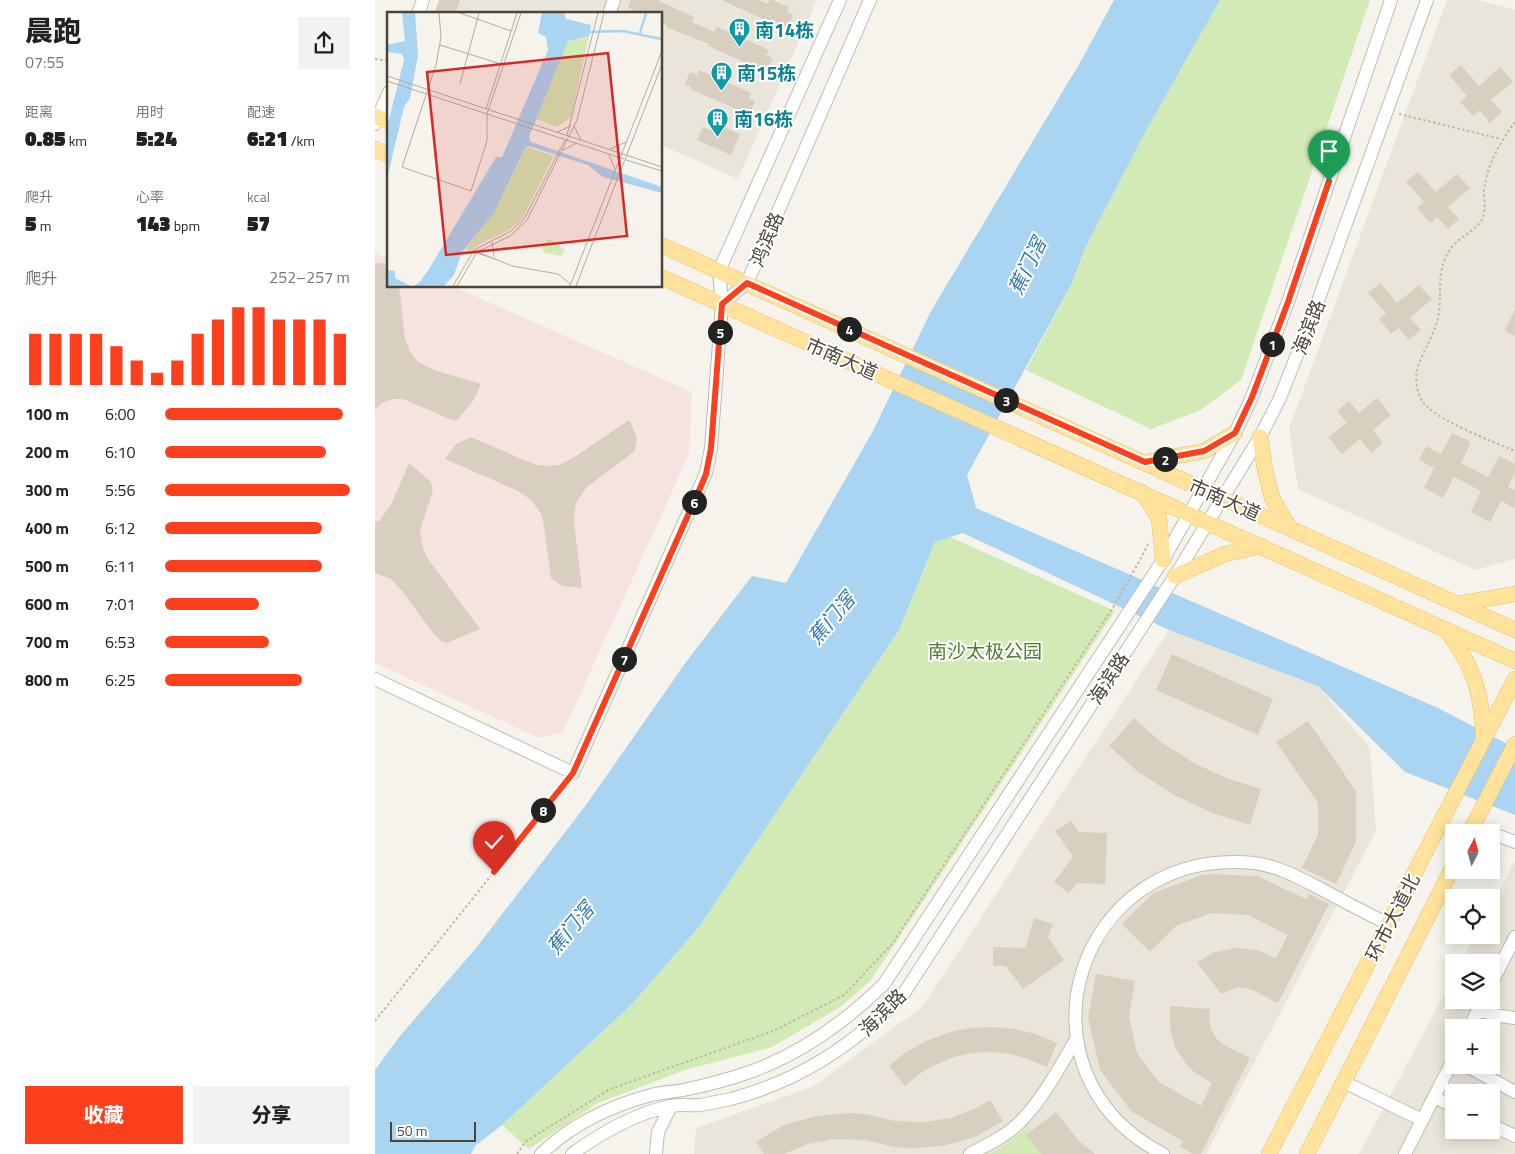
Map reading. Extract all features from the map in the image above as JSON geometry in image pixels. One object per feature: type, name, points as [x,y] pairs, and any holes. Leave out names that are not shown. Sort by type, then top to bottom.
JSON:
[{"type":"main road","points":[[375,149],[387,154]]},
{"type":"main road","name":"市南大道","points":[[663,246],[1515,630]]},
{"type":"main road","name":"市南大道","points":[[663,278],[1515,661]]},
{"type":"main road","points":[[1145,462],[1204,451],[1235,433]]},
{"type":"main road","points":[[1260,437],[1271,498],[1289,527]]},
{"type":"main road","points":[[1142,492],[1159,518],[1163,560]]},
{"type":"main road","points":[[1175,576],[1225,554],[1261,546]]},
{"type":"main road","points":[[1458,604],[1515,594]]},
{"type":"main road","points":[[1445,629],[1457,645],[1475,680],[1483,719],[1483,739]]},
{"type":"main road","name":"环市大道北","points":[[1269,1154],[1515,679]]},
{"type":"main road","points":[[1475,824],[1515,744]]},
{"type":"main road","name":"环市大道北","points":[[1307,1154],[1447,879]]},
{"type":"street","points":[[419,12],[423,0]]},
{"type":"street","points":[[610,12],[614,0]]},
{"type":"street","name":"鸿滨路","points":[[722,304],[719,271],[840,0]]},
{"type":"street","name":"鸿滨路","points":[[722,304],[747,283],[870,0]]},
{"type":"street","name":"海滨路","points":[[548,1150],[585,1121],[617,1105],[743,1074],[769,1064],[819,1038],[842,1022],[884,984],[1163,560],[1235,433],[1252,397],[1288,302],[1391,0]]},
{"type":"street","name":"海滨路","points":[[572,1154],[618,1125],[644,1114],[671,1106],[701,1105],[730,1099],[759,1091],[786,1080],[838,1052],[884,1015],[904,993],[1175,576],[1260,437],[1280,398],[1314,312],[1427,0]]},
{"type":"street","points":[[379,120],[387,98]]},
{"type":"street","points":[[375,679],[573,773],[706,474],[711,448],[722,304]]},
{"type":"street","points":[[1500,837],[1515,842]]},
{"type":"street","points":[[1163,1154],[1145,1144],[1120,1124],[1099,1099],[1085,1070],[1077,1038],[1075,1006],[1081,974],[1093,944],[1111,917],[1134,894],[1161,877],[1192,866],[1224,861],[1256,863],[1288,872],[1388,924]]},
{"type":"street","points":[[1500,966],[1515,937]]},
{"type":"street","points":[[1488,1009],[1500,1016],[1515,1018]]},
{"type":"street","points":[[970,1154],[997,1140],[1022,1120],[1042,1097],[1077,1038]]},
{"type":"street","points":[[1410,1152],[1423,1120],[1446,1074]]},
{"type":"street","points":[[1482,1074],[1515,1092]]},
{"type":"street","points":[[1344,1082],[1423,1120]]},
{"type":"street","points":[[1434,1098],[1445,1103]]},
{"type":"street","points":[[656,1154],[658,1132],[671,1106]]},
{"type":"street","points":[[1500,1129],[1515,1136]]},
{"type":"street","points":[[548,1150],[568,1154]]},
{"type":"path","points":[[1387,111],[1502,139]]},
{"type":"path","points":[[1515,122],[1502,139],[1491,163],[1485,189],[1484,216],[1478,226],[1462,236],[1450,250],[1441,267],[1438,316],[1417,371],[1417,386],[1421,400],[1431,411],[1515,451]]},
{"type":"path","points":[[517,1154],[525,1142],[610,1089],[773,1032],[844,995],[892,944],[1114,606],[1141,560]]},
{"type":"path","points":[[375,1021],[573,773]]},
{"type":"shaded area","points":[[439,0],[817,0],[738,179],[663,146],[663,12],[435,12]]},
{"type":"shaded area","points":[[1447,0],[1478,0],[1515,10],[1515,559],[1475,570],[1298,489],[1289,429]]},
{"type":"shaded area","points":[[375,253],[387,258],[387,288],[457,288],[692,392],[689,454],[563,732],[539,738],[375,663]]},
{"type":"shaded area","points":[[1169,630],[1318,686],[1370,748],[1376,831],[1206,1154],[694,1154],[696,1128],[812,1087],[922,1007]]},
{"type":"shaded area","points":[[1515,861],[1515,1154],[1359,1154],[1445,993],[1445,1009],[1500,1009],[1500,954],[1465,954],[1470,944],[1500,944],[1500,889]]},
{"type":"green space","points":[[1220,0],[1370,0],[1241,380],[1201,410],[1151,429],[1026,370],[1072,283],[1084,250],[1142,138]]},
{"type":"green space","name":"南沙太极公园","points":[[946,535],[1115,611],[871,980],[842,1006],[772,1047],[685,1070],[598,1103],[529,1149],[502,1125],[631,1005],[699,927],[899,630],[935,542]]},
{"type":"green space","points":[[1028,1127],[1055,1154],[989,1154],[1002,1147]]},
{"type":"water","name":"蕉门滘","points":[[1114,0],[1220,0],[1142,138],[1084,250],[1072,283],[967,475],[976,508],[1438,708],[1515,748],[1515,815],[1405,772],[1318,686],[1169,630],[963,533],[935,542],[899,630],[699,927],[631,1005],[502,1125],[475,1146],[471,1154],[375,1154],[375,1070],[400,1036],[476,948],[586,805],[686,662],[752,576],[786,583],[873,431],[931,311],[1081,61]]},
{"type":"building","points":[[439,0],[460,0],[456,12],[435,12]]},
{"type":"building","points":[[631,0],[657,0],[694,17],[692,22],[714,32],[717,27],[769,50],[766,55],[773,58],[767,70],[761,67],[760,69],[708,46],[709,44],[666,27],[667,25],[663,24],[663,12],[634,12],[634,10],[628,8]]},
{"type":"building","points":[[721,0],[759,0],[767,4],[769,0],[772,0],[789,7],[787,12],[793,15],[788,27],[782,24],[781,27]]},
{"type":"building","points":[[1461,65],[1479,86],[1500,67],[1513,82],[1491,100],[1502,112],[1490,123],[1480,110],[1473,116],[1460,102],[1467,96],[1449,75]]},
{"type":"building","name":"南15栋","points":[[699,70],[751,93],[749,98],[755,101],[750,113],[743,110],[743,112],[690,89],[691,87],[685,84],[690,72],[697,75]]},
{"type":"building","name":"南16栋","points":[[714,123],[740,134],[731,155],[697,140],[703,127],[710,130]]},
{"type":"building","points":[[1418,172],[1436,192],[1457,174],[1470,188],[1448,207],[1459,219],[1448,229],[1437,217],[1430,223],[1417,208],[1424,202],[1406,182]]},
{"type":"building","points":[[375,263],[387,264],[387,288],[399,288],[405,339],[410,352],[418,362],[434,370],[481,384],[473,401],[457,420],[452,420],[403,399],[393,399],[384,402],[375,409]]},
{"type":"building","points":[[1380,283],[1397,303],[1419,285],[1432,299],[1410,318],[1421,330],[1409,340],[1399,328],[1391,334],[1379,319],[1386,313],[1368,293]]},
{"type":"building","points":[[1515,309],[1515,336],[1505,331]]},
{"type":"building","points":[[1377,398],[1391,415],[1373,430],[1383,443],[1371,453],[1360,439],[1342,454],[1328,437],[1347,423],[1337,411],[1349,401],[1359,413]]},
{"type":"building","points":[[629,420],[637,438],[635,451],[587,487],[578,499],[575,507],[574,522],[582,588],[562,586],[551,578],[543,520],[540,512],[531,500],[518,491],[445,459],[456,444],[473,438],[536,465],[559,465],[573,458]]},
{"type":"building","points":[[1452,433],[1471,442],[1461,463],[1488,477],[1499,456],[1515,464],[1515,472],[1508,487],[1515,490],[1515,508],[1501,501],[1490,522],[1471,512],[1481,491],[1454,477],[1443,498],[1424,488],[1434,468],[1419,460],[1426,446],[1441,454]]},
{"type":"building","points":[[409,463],[431,482],[433,491],[420,530],[423,549],[428,559],[480,629],[446,643],[433,633],[391,579],[375,573],[375,522],[379,521],[391,505]]},
{"type":"building","points":[[1172,654],[1273,699],[1258,735],[1156,690]]},
{"type":"building","points":[[1134,718],[1161,742],[1192,762],[1226,778],[1261,789],[1250,825],[1212,813],[1174,795],[1138,772],[1109,746]]},
{"type":"building","points":[[1308,721],[1356,791],[1356,842],[1336,884],[1302,868],[1318,834],[1318,803],[1276,742]]},
{"type":"building","points":[[1071,821],[1079,832],[1107,833],[1105,884],[1077,883],[1069,893],[1054,882],[1073,857],[1055,831]]},
{"type":"building","points":[[1202,875],[1257,876],[1306,899],[1309,894],[1329,904],[1278,1003],[1244,988],[1236,988],[1221,994],[1197,962],[1215,952],[1236,948],[1257,950],[1276,958],[1288,935],[1248,915],[1211,913],[1176,926],[1150,952],[1122,924],[1153,893]]},
{"type":"building","points":[[1034,918],[1053,924],[1048,937],[1064,960],[1023,989],[1006,966],[993,966],[993,947],[1025,948]]},
{"type":"building","points":[[1096,974],[1135,981],[1129,1017],[1137,1053],[1159,1082],[1201,1106],[1212,1083],[1194,1072],[1175,1047],[1170,1027],[1170,1006],[1210,1009],[1211,1029],[1216,1038],[1224,1045],[1250,1058],[1201,1154],[1193,1154],[1180,1147],[1183,1141],[1132,1112],[1100,1070],[1088,1018]]},
{"type":"building","points":[[992,1027],[1036,1034],[1057,1043],[1047,1067],[1010,1054],[973,1053],[954,1057],[937,1064],[921,1073],[905,1086],[889,1066],[906,1052],[926,1041],[947,1033],[969,1028]]},
{"type":"building","points":[[990,1100],[1003,1121],[975,1137],[943,1146],[894,1147],[864,1140],[835,1139],[808,1144],[784,1154],[764,1154],[756,1142],[784,1125],[816,1116],[849,1113],[865,1114],[895,1121],[923,1122],[951,1118]]},
{"type":"building","points":[[1056,1112],[1079,1141],[1095,1154],[1041,1154],[1026,1135]]},
{"type":"place","name":"南14栋","points":[[739,48]]},
{"type":"place","name":"南15栋","points":[[721,91]]},
{"type":"place","name":"南16栋","points":[[718,137]]},
{"type":"route","points":[[494,872],[573,773],[701,486],[706,474],[711,448],[722,304],[747,283],[1145,462],[1177,457],[1204,451],[1235,433],[1252,397],[1288,302],[1329,181]]}]
